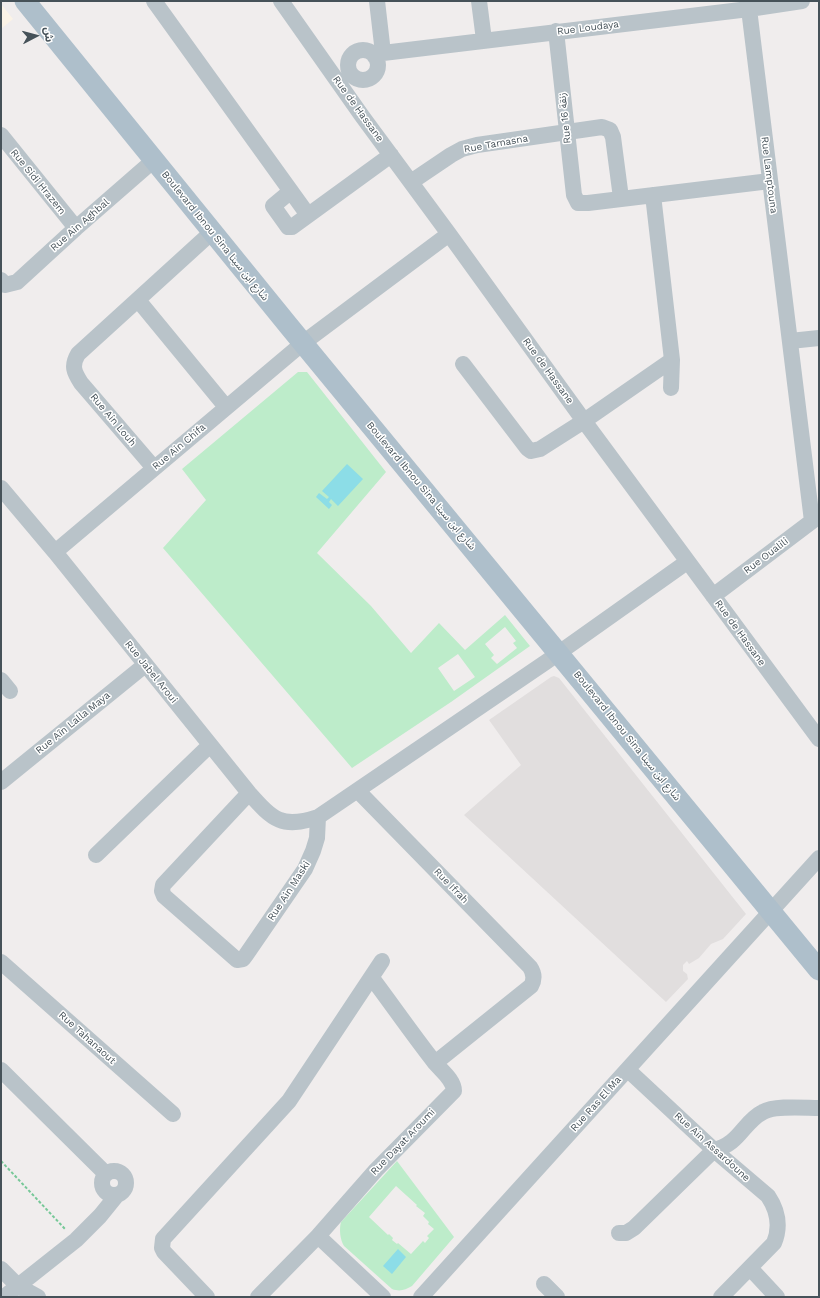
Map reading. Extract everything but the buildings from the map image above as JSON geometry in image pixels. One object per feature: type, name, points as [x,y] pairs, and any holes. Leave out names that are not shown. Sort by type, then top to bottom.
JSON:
[{"type":"main road","name":"Boulevard Ibnou Sina شارع ابن سينا","points":[[25,1],[212,232],[819,970]]},
{"type":"street","points":[[154,1],[300,203]]},
{"type":"street","name":"Rue de Hassane","points":[[281,1],[345,78],[391,155],[584,422],[819,739]]},
{"type":"street","points":[[345,78],[356,78],[362,80],[368,79],[374,75],[377,70],[379,55],[377,1]]},
{"type":"street","points":[[479,1],[484,40]]},
{"type":"street","name":"Rue Loudaya","points":[[379,55],[484,40],[556,32],[720,7],[749,9],[802,1]]},
{"type":"street","name":"Rue Lamptouna","points":[[749,9],[790,341],[816,518]]},
{"type":"street","name":"Rue 16 زنقة","points":[[556,32],[574,195],[578,203],[583,204],[622,198]]},
{"type":"street","name":"Rue Tamasna","points":[[411,182],[462,149],[476,145],[602,127],[610,130],[613,137],[622,198]]},
{"type":"street","name":"Rue Sidi Hrazem","points":[[1,136],[76,228]]},
{"type":"street","points":[[300,203],[290,228],[286,226],[273,206],[300,203],[391,155]]},
{"type":"street","name":"Rue Ain Aghbal","points":[[3,283],[17,282],[154,160]]},
{"type":"street","points":[[622,198],[770,181]]},
{"type":"street","points":[[653,195],[672,360],[671,388]]},
{"type":"street","points":[[212,232],[138,300],[226,407]]},
{"type":"street","name":"Rue Ain Chifa","points":[[55,552],[303,343],[449,234]]},
{"type":"street","name":"Rue Ain Louh","points":[[138,300],[78,354],[74,361],[74,370],[81,383],[154,468]]},
{"type":"street","points":[[790,341],[819,338]]},
{"type":"street","points":[[463,364],[527,448],[531,451],[536,451],[584,422],[672,360]]},
{"type":"street","name":"Rue Jabel Aroui","points":[[1,488],[55,552],[249,793],[265,811],[282,821],[295,823],[318,817],[358,791],[687,562]]},
{"type":"street","name":"Rue Oualili","points":[[713,596],[816,518]]},
{"type":"street","name":"Rue Aïn Lalla Maya","points":[[1,782],[145,665]]},
{"type":"street","points":[[96,855],[210,745]]},
{"type":"street","name":"Rue Ifrah","points":[[358,791],[530,967],[534,976],[531,986],[435,1063]]},
{"type":"street","name":"Rue Ain Maski","points":[[249,793],[163,885],[162,891],[164,896],[237,960],[243,959],[305,869],[313,852],[317,838],[318,817]]},
{"type":"street","name":"Rue Ras El Ma","points":[[421,1297],[819,858]]},
{"type":"street","points":[[207,1297],[164,1252],[162,1248],[163,1239],[289,1101],[382,961]]},
{"type":"street","name":"Rue Tahanaout","points":[[1,962],[173,1114]]},
{"type":"street","name":"Rue Dayat Aroumi","points":[[258,1297],[318,1236],[376,1170],[454,1091],[454,1086],[435,1063],[372,978]]},
{"type":"street","points":[[1,1070],[106,1174]]},
{"type":"street","name":"Rue Ain Assardoune","points":[[628,1070],[714,1150],[768,1196],[773,1204],[778,1223],[778,1233],[774,1243],[750,1268]]},
{"type":"street","points":[[619,1234],[626,1233],[634,1228],[714,1150],[729,1145],[754,1119],[763,1112],[774,1108],[819,1108]]},
{"type":"street","points":[[4,1297],[73,1236],[112,1194],[122,1192],[125,1188],[126,1182],[121,1174],[116,1172],[106,1174],[102,1183],[103,1189],[112,1194]]},
{"type":"street","points":[[318,1236],[383,1297]]},
{"type":"street","points":[[722,1297],[750,1268],[777,1297]]},
{"type":"street","points":[[1,1269],[18,1286],[38,1297]]},
{"type":"street","points":[[544,1284],[557,1297]]},
{"type":"path","points":[[1,1161],[73,1236]]},
{"type":"shaded area","points":[[1,4],[13,19],[1,29]]},
{"type":"shaded area","points":[[554,676],[559,678],[746,914],[723,939],[711,944],[699,958],[689,964],[687,961],[683,965],[683,971],[687,974],[688,979],[666,1002],[464,815],[521,765],[489,720]]},
{"type":"green space","points":[[298,372],[307,372],[386,472],[317,553],[371,606],[411,653],[439,623],[465,650],[505,615],[530,646],[451,702],[352,768],[163,548],[206,500],[182,469]],"holes":[[[505,627],[516,641],[513,643],[517,648],[497,664],[491,658],[494,655],[485,644]],[[458,654],[475,677],[454,691],[438,668]]]},
{"type":"green space","points":[[397,1161],[454,1237],[412,1286],[398,1290],[392,1289],[344,1246],[340,1234],[341,1222]],"holes":[[[396,1186],[417,1205],[416,1206],[425,1213],[423,1216],[429,1222],[428,1224],[434,1229],[427,1236],[429,1238],[425,1243],[423,1241],[411,1254],[392,1240],[393,1238],[369,1217]]]},
{"type":"water","points":[[347,464],[363,479],[338,506],[331,499],[329,502],[332,505],[329,509],[316,497],[319,493],[327,499],[329,497],[322,491]]},
{"type":"water","points":[[398,1249],[406,1257],[392,1274],[383,1266]]}]
